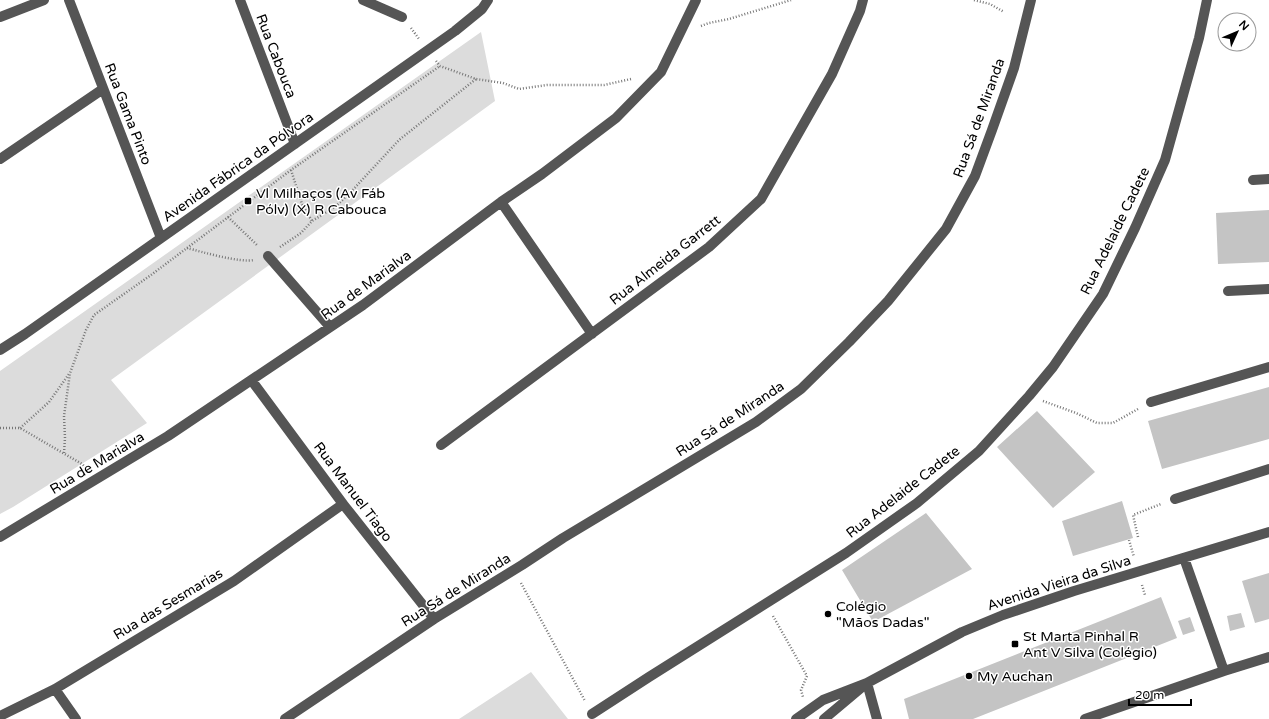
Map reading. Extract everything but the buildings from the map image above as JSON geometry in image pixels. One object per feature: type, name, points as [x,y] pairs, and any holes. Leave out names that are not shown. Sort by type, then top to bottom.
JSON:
[{"type":"street","points":[[0,17],[44,0]]},
{"type":"street","name":"Rua Gama Pinto","points":[[69,0],[161,238]]},
{"type":"street","name":"Rua Cabouca","points":[[240,0],[295,144]]},
{"type":"street","points":[[363,0],[402,17]]},
{"type":"street","name":"Avenida Fábrica da Pólvora","points":[[0,350],[25,334],[455,31],[482,8],[488,0]]},
{"type":"street","name":"Rua de Marialva","points":[[0,537],[168,436],[252,381],[363,305],[616,118],[661,72],[696,0]]},
{"type":"street","name":"Rua Almeida Garrett","points":[[441,445],[709,247],[762,199],[832,74],[860,11],[863,0]]},
{"type":"street","name":"Rua Sá de Miranda","points":[[285,719],[434,619],[563,538],[756,422],[801,389],[888,301],[946,229],[975,176],[1014,68],[1031,0]]},
{"type":"street","name":"Rua Adelaide Cadete","points":[[592,714],[846,553],[917,502],[979,451],[1029,396],[1053,367],[1102,294],[1135,228],[1165,160],[1207,0]]},
{"type":"street","points":[[0,159],[103,89]]},
{"type":"street","points":[[1253,180],[1269,179]]},
{"type":"street","points":[[501,202],[592,334]]},
{"type":"street","points":[[268,256],[330,327]]},
{"type":"street","points":[[1228,291],[1269,289]]},
{"type":"street","points":[[1151,402],[1269,367]]},
{"type":"street","name":"Rua Manuel Tiago","points":[[252,381],[343,504],[434,619]]},
{"type":"street","points":[[1175,499],[1269,469]]},
{"type":"street","name":"Rua das Sesmarias","points":[[0,716],[55,689],[234,581],[343,504]]},
{"type":"street","name":"Avenida Vieira da Silva","points":[[796,719],[823,700],[867,683],[962,632],[1009,613],[1074,591],[1269,532]]},
{"type":"street","points":[[1184,558],[1224,671]]},
{"type":"street","points":[[1085,719],[1269,657]]},
{"type":"street","points":[[867,683],[877,719]]},
{"type":"street","name":"Avenida Vieira da Silva","points":[[824,719],[867,683]]},
{"type":"street","points":[[55,689],[76,719]]},
{"type":"path","points":[[974,0],[990,4],[1004,12]]},
{"type":"path","points":[[64,453],[64,416],[70,373],[86,330],[94,315],[291,170],[440,66]]},
{"type":"path","points":[[187,248],[210,254],[252,260],[268,256],[301,233],[312,221],[335,207],[399,140],[476,79],[503,83],[519,88]]},
{"type":"path","points":[[291,170],[302,204],[312,221]]},
{"type":"path","points":[[228,217],[268,256]]},
{"type":"path","points":[[20,428],[49,402],[70,373]]},
{"type":"path","points":[[1029,396],[1076,413],[1097,423],[1112,423],[1127,417],[1151,402]]},
{"type":"path","points":[[0,428],[20,428],[82,464],[95,480]]},
{"type":"path","points":[[1138,537],[1133,515],[1175,499]]},
{"type":"path","points":[[514,570],[592,714]]},
{"type":"path","points":[[769,602],[774,620],[807,676],[801,690],[808,711]]},
{"type":"shaded area","points":[[481,32],[495,101],[111,380],[147,423],[0,514],[0,371]]},
{"type":"shaded area","points":[[531,672],[568,719],[459,719]]},
{"type":"place","name":"Vl Milhaços (Av Fáb Pólv) (X) R Cabouca","points":[[248,201]]},
{"type":"place","name":"Colégio \"Mãos Dadas\"","points":[[828,614]]},
{"type":"place","name":"St Marta Pinhal R Ant V Silva (Colégio)","points":[[1015,644]]},
{"type":"place","name":"My Auchan","points":[[969,676]]}]
